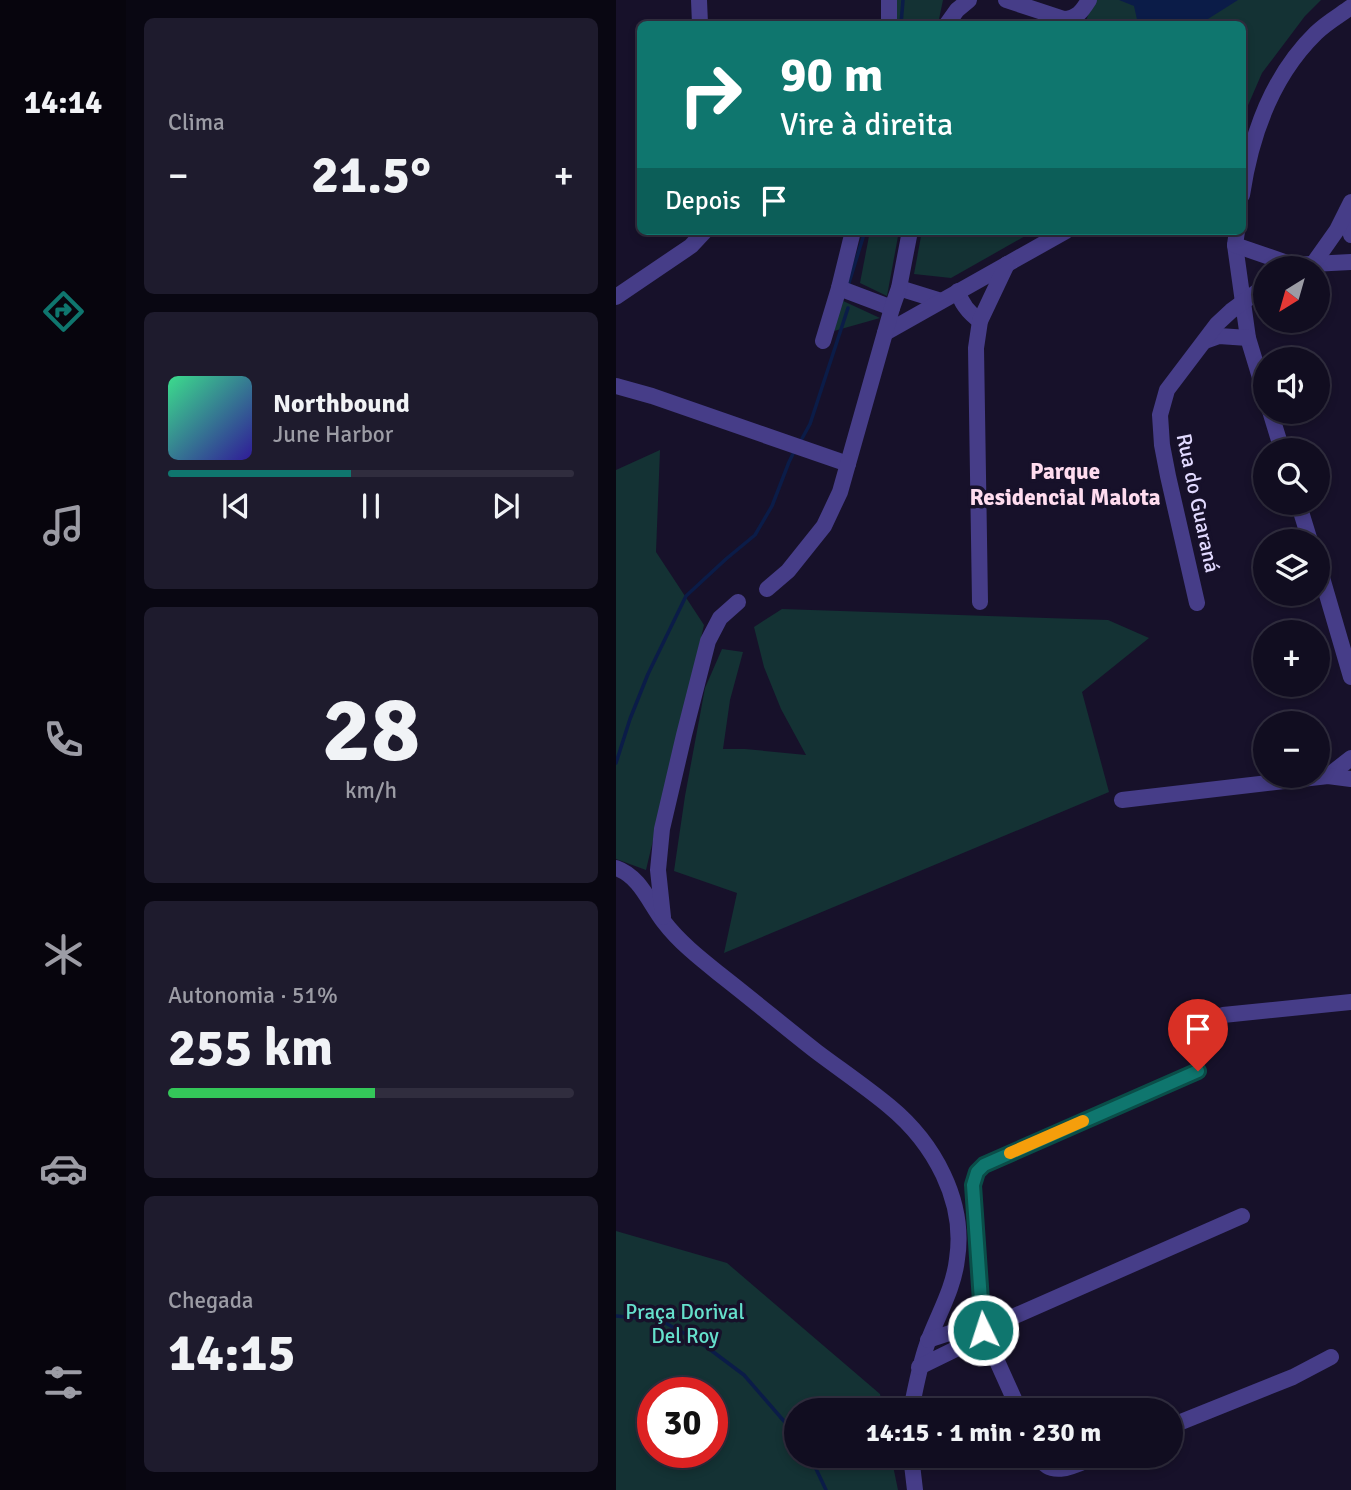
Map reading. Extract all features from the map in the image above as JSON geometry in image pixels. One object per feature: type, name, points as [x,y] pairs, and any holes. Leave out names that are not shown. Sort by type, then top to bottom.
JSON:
[{"type":"street","points":[[889,0],[889,21]]},
{"type":"street","points":[[949,21],[957,10],[970,0]]},
{"type":"street","points":[[1006,0],[1064,19],[1072,19],[1082,13],[1089,0]]},
{"type":"street","points":[[700,2],[700,21]]},
{"type":"street","points":[[1246,169],[1273,89],[1317,32],[1351,7]]},
{"type":"street","points":[[1246,131],[1260,123]]},
{"type":"street","points":[[1349,207],[1351,235]]},
{"type":"street","points":[[1319,256],[1349,207]]},
{"type":"street","points":[[616,297],[691,246],[701,235]]},
{"type":"street","points":[[823,341],[852,235]]},
{"type":"street","points":[[767,589],[788,571],[824,526],[840,492],[899,288],[909,235]]},
{"type":"street","points":[[885,333],[1059,235]]},
{"type":"street","points":[[1236,238],[1271,256]]},
{"type":"street","points":[[1236,238],[1248,338],[1253,354]]},
{"type":"street","points":[[1330,263],[1351,262]]},
{"type":"street","points":[[980,602],[975,348],[980,321],[1007,264]]},
{"type":"street","points":[[839,288],[892,308]]},
{"type":"street","points":[[899,288],[941,301]]},
{"type":"street","points":[[958,291],[964,305],[980,321]]},
{"type":"street","name":"Rua do Guaraná","points":[[1197,603],[1168,476],[1160,415],[1167,390],[1217,324],[1253,295]]},
{"type":"street","points":[[1205,341],[1219,336],[1248,338]]},
{"type":"street","points":[[616,386],[848,464]]},
{"type":"street","points":[[1330,592],[1343,622],[1350,668]]},
{"type":"street","points":[[664,923],[658,870],[665,816],[708,640],[720,618],[738,602]]},
{"type":"street","points":[[1330,774],[1351,758]]},
{"type":"street","points":[[1330,776],[1351,779]]},
{"type":"street","points":[[1122,800],[1253,785]]},
{"type":"street","points":[[616,868],[641,886],[664,923],[696,956],[891,1107],[912,1128],[941,1169],[956,1208],[958,1259],[953,1281],[919,1367],[913,1398]]},
{"type":"street","points":[[1223,1015],[1351,1002]]},
{"type":"street","points":[[1012,1398],[978,1331],[973,1185],[977,1172],[984,1165],[1198,1071]]},
{"type":"street","points":[[919,1367],[962,1346],[978,1331],[1242,1216]]},
{"type":"street","points":[[928,1340],[964,1330],[978,1331]]},
{"type":"street","points":[[1183,1421],[1293,1377],[1331,1357]]},
{"type":"street","points":[[912,1468],[915,1490]]},
{"type":"green space","points":[[895,0],[943,0],[939,21],[895,21]]},
{"type":"green space","points":[[1093,0],[1321,0],[1305,16],[1262,73],[1246,110],[1246,21],[1086,21]]},
{"type":"green space","points":[[869,235],[898,235],[887,296],[860,283]]},
{"type":"green space","points":[[921,235],[1027,235],[951,278],[914,274]]},
{"type":"green space","points":[[841,300],[880,318],[834,331]]},
{"type":"green space","points":[[660,450],[656,552],[704,625],[646,870],[616,859],[616,470]]},
{"type":"green space","points":[[782,609],[1108,620],[1149,638],[1082,692],[1109,792],[724,953],[737,893],[674,871],[685,796],[705,688],[722,649],[743,652],[730,700],[723,749],[806,755],[781,709],[764,667],[754,627]]},
{"type":"green space","name":"Praça Dorival Del Roy","points":[[616,1231],[727,1263],[880,1394],[881,1398],[784,1398],[784,1468],[893,1468],[898,1490],[616,1490]]},
{"type":"water","points":[[1119,0],[1238,0],[1205,21],[1137,21],[1134,6]]},
{"type":"waterway","points":[[901,21],[903,0]]},
{"type":"waterway","points":[[848,286],[864,235]]},
{"type":"waterway","points":[[799,444],[810,424],[848,308]]},
{"type":"waterway","points":[[616,763],[648,674],[686,596],[755,535],[772,506],[795,450]]},
{"type":"waterway","points":[[616,1316],[660,1320],[700,1342],[744,1375],[784,1421]]},
{"type":"waterway","points":[[816,1468],[826,1490]]},
{"type":"slow traffic","points":[[1010,1153],[1083,1121]]},
{"type":"district","name":"Parque Residencial Malota","points":[[1065,484]]},
{"type":"route","points":[[983,1330],[973,1185],[977,1172],[984,1165],[1198,1071]]}]
